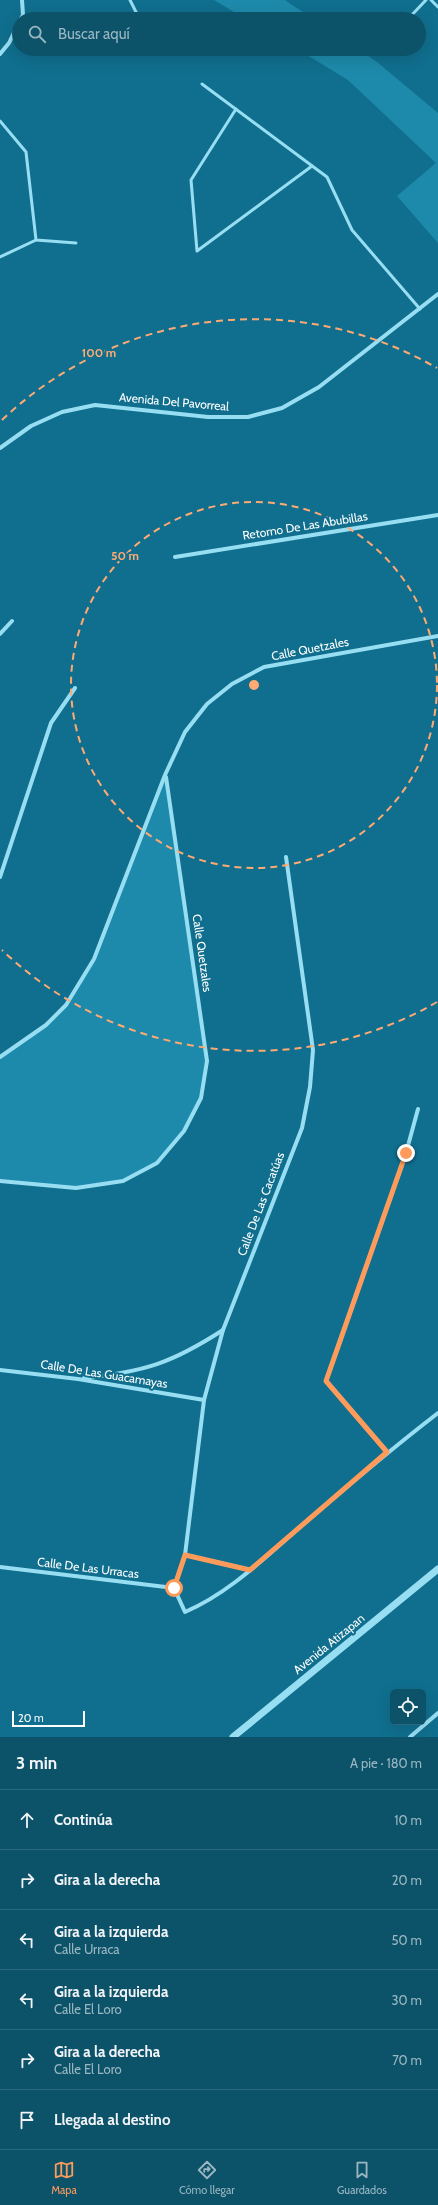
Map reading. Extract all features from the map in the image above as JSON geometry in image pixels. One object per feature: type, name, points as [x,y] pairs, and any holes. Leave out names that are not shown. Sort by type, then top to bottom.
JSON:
[{"type":"street","points":[[22,0],[23,12]]},
{"type":"street","points":[[0,54],[12,37]]},
{"type":"street","name":"Avenida Del Pavorreal","points":[[0,448],[31,426],[56,415],[95,405],[208,417],[248,417],[282,408],[318,388],[421,309],[438,294]]},
{"type":"street","name":"Retorno De Las Abubillas","points":[[175,557],[438,515]]},
{"type":"street","points":[[0,634],[12,621]]},
{"type":"street","name":"Calle Quetzales","points":[[0,1057],[46,1024],[66,1005],[94,959],[165,775],[186,732],[207,704],[232,684],[264,668],[438,636]]},
{"type":"street","points":[[0,877],[51,723],[75,688]]},
{"type":"street","name":"Calle Quetzales","points":[[0,1181],[25,1185],[76,1188],[123,1181],[157,1163],[184,1131],[201,1098],[207,1061],[165,775]]},
{"type":"street","name":"Calle De Las Cacatúas","points":[[174,1588],[185,1555],[204,1400],[222,1330],[302,1128],[310,1087],[312,1050],[286,857]]},
{"type":"street","points":[[387,1452],[326,1381],[406,1153],[418,1109]]},
{"type":"street","points":[[78,1379],[120,1375],[157,1365],[189,1351],[222,1330]]},
{"type":"street","name":"Calle De Las Guacamayas","points":[[0,1370],[78,1379],[204,1400]]},
{"type":"street","points":[[174,1588],[185,1612],[224,1592],[387,1452],[438,1413]]},
{"type":"street","points":[[185,1555],[250,1570]]},
{"type":"street","name":"Calle De Las Urracas","points":[[0,1567],[174,1588]]},
{"type":"street","name":"Avenida Atizapan","points":[[233,1737],[438,1569]]},
{"type":"street","points":[[410,1737],[438,1713]]},
{"type":"lane","points":[[130,0],[136,12]]},
{"type":"lane","points":[[415,12],[426,0]]},
{"type":"lane","points":[[431,0],[438,7]]},
{"type":"lane","points":[[202,84],[327,177],[352,230],[421,309]]},
{"type":"lane","points":[[236,110],[191,180],[197,251],[312,166]]},
{"type":"lane","points":[[0,120],[26,152],[36,240]]},
{"type":"lane","points":[[0,257],[36,240],[76,243]]},
{"type":"shaded area","points":[[214,0],[285,0],[303,12],[234,12]]},
{"type":"shaded area","points":[[309,56],[368,56],[438,113],[438,243],[397,196],[436,163],[348,80]]},
{"type":"shaded area","points":[[165,775],[207,1061],[201,1098],[184,1131],[157,1163],[123,1181],[76,1188],[0,1181],[0,1057],[46,1025],[66,1005],[94,959]]},
{"type":"route","points":[[174,1588],[185,1555],[250,1570],[387,1452],[326,1381],[406,1153]]}]
